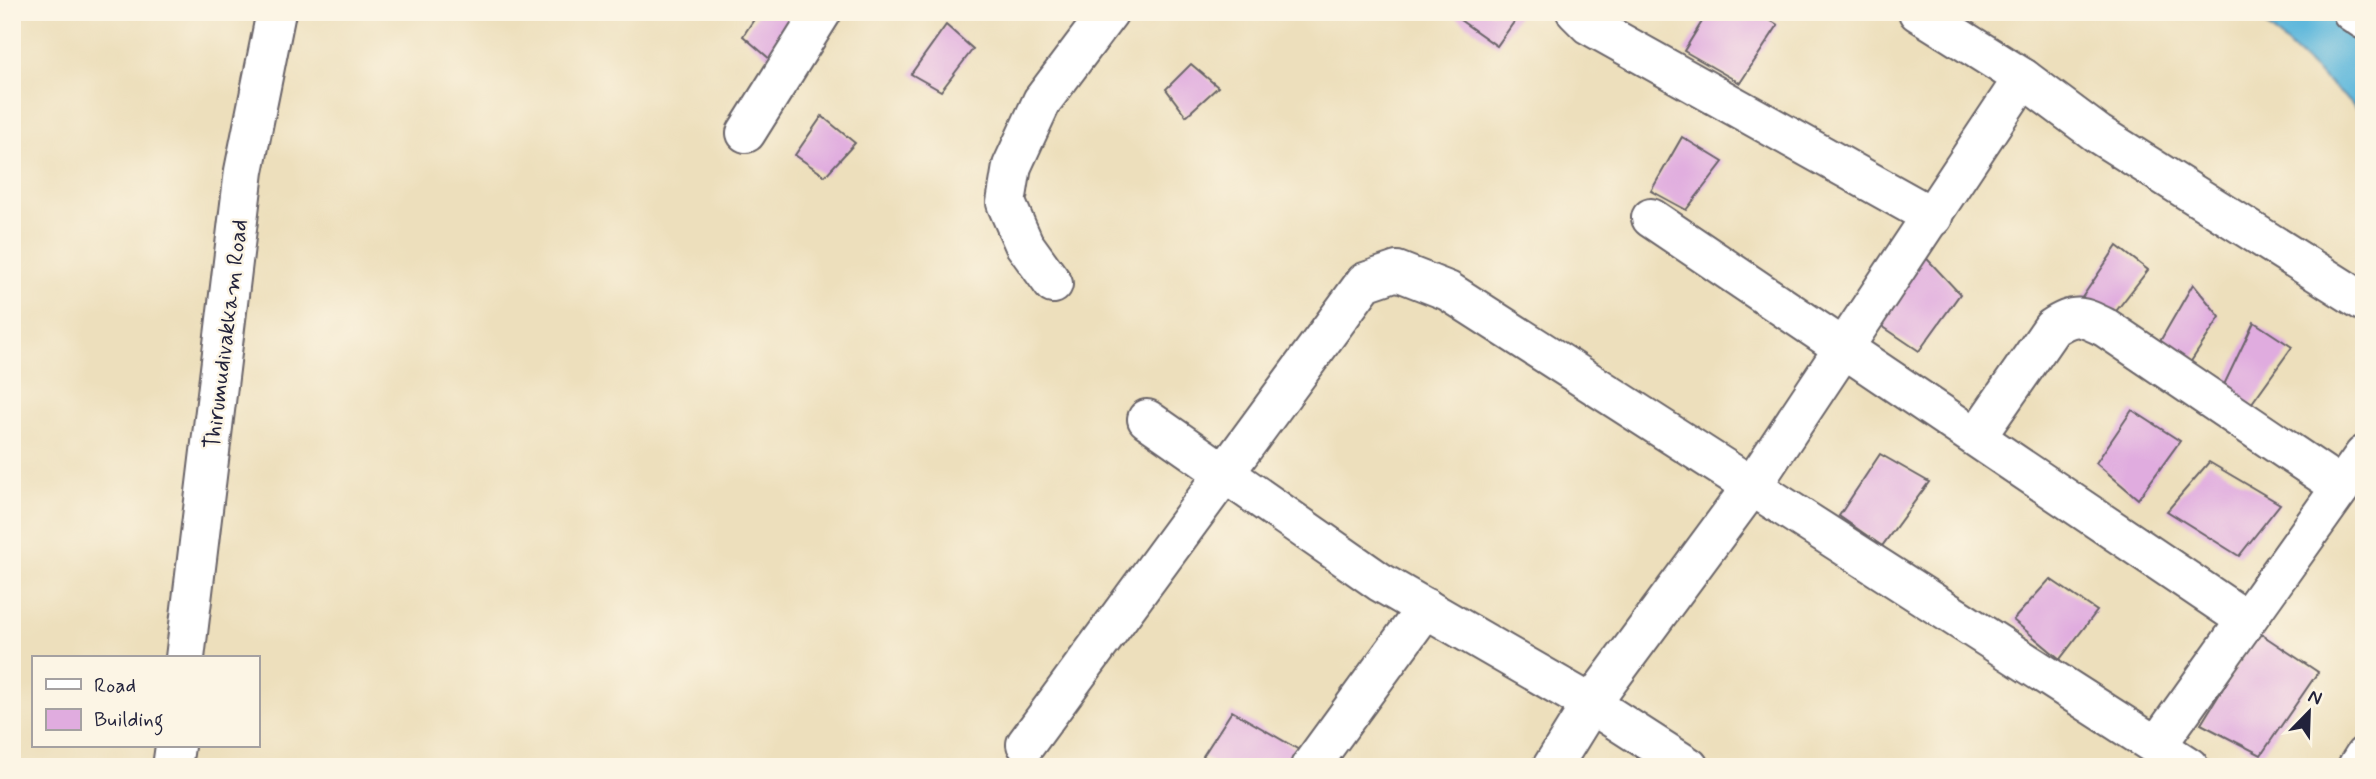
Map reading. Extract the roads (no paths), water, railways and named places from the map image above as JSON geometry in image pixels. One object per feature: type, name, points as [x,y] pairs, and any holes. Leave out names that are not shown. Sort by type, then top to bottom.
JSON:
[{"type":"street","name":"Thirumudivakkam Road","points":[[186,656],[244,171],[276,12]]},
{"type":"street","points":[[746,133],[822,12]]},
{"type":"street","points":[[1054,284],[1024,244],[1006,203],[1013,166],[1042,101],[1109,12]]},
{"type":"street","points":[[1576,12],[1589,25],[1933,217]]},
{"type":"street","points":[[1918,12],[2023,78],[2098,134],[2364,302]]},
{"type":"street","points":[[2352,12],[2364,20]]},
{"type":"street","points":[[1552,767],[1591,704],[1752,486],[2023,78]]},
{"type":"street","points":[[1651,218],[1846,346],[2246,620]]},
{"type":"street","points":[[1027,744],[1365,282],[1398,271],[1448,291],[2158,744],[2189,767]]},
{"type":"street","points":[[1977,436],[2052,328],[2068,317],[2085,318],[2106,328],[2341,487]]},
{"type":"street","points":[[1147,419],[1380,582],[1591,704],[1689,767]]},
{"type":"street","points":[[2158,744],[2364,455]]},
{"type":"street","points":[[1310,767],[1426,608]]},
{"type":"street","points":[[172,767],[175,748]]},
{"type":"street","points":[[2357,767],[2364,756]]},
{"type":"water","points":[[2252,12],[2364,12],[2364,115]]}]
